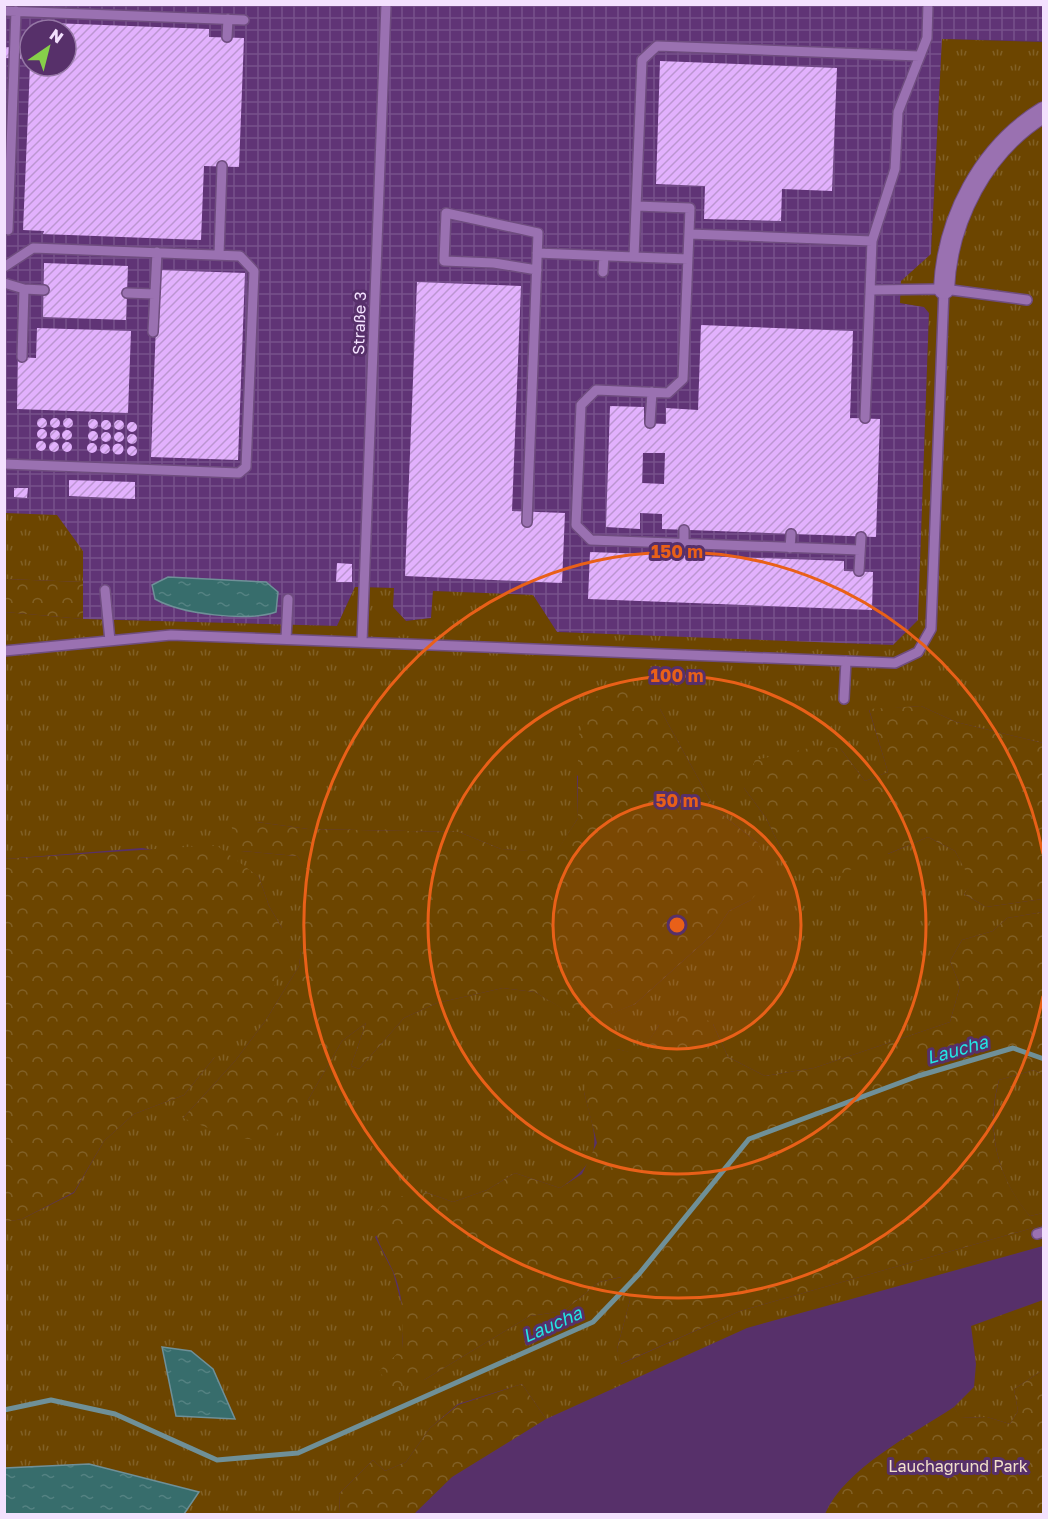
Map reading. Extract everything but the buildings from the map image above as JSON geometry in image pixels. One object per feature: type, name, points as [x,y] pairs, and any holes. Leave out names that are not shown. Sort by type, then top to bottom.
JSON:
[{"type":"street","points":[[944,289],[948,251],[958,219],[977,180],[1004,144],[1044,112]]},
{"type":"lane","name":"Straße 3","points":[[362,642],[386,4]]},
{"type":"lane","points":[[865,418],[872,241],[896,169],[898,112],[927,38],[928,4]]},
{"type":"lane","points":[[4,11],[244,20]]},
{"type":"lane","points":[[8,230],[16,11]]},
{"type":"lane","points":[[227,37],[228,19]]},
{"type":"lane","points":[[634,257],[642,60],[657,46],[920,56]]},
{"type":"lane","points":[[219,255],[222,166]]},
{"type":"lane","points":[[636,206],[690,208],[683,379],[668,393],[596,390],[581,405],[576,525],[591,540],[860,550]]},
{"type":"lane","points":[[527,522],[537,270],[538,233],[446,213],[444,261],[494,263],[537,270]]},
{"type":"lane","points":[[689,234],[872,241]]},
{"type":"lane","points":[[4,267],[33,248],[240,256],[254,271],[246,466],[239,473],[4,464]]},
{"type":"lane","points":[[153,332],[157,252]]},
{"type":"lane","points":[[537,253],[688,259]]},
{"type":"lane","points":[[603,272],[604,256]]},
{"type":"lane","points":[[4,283],[24,289],[44,290]]},
{"type":"lane","points":[[22,357],[24,289]]},
{"type":"lane","points":[[870,290],[944,289],[1027,300]]},
{"type":"lane","points":[[4,651],[171,635],[895,663],[918,652],[931,629],[944,289]]},
{"type":"lane","points":[[127,293],[155,294]]},
{"type":"lane","points":[[650,423],[652,392]]},
{"type":"lane","points":[[684,530],[684,544]]},
{"type":"lane","points":[[790,548],[791,534]]},
{"type":"lane","points":[[859,571],[861,537]]},
{"type":"lane","points":[[652,543],[652,554]]},
{"type":"lane","points":[[777,559],[778,547]]},
{"type":"lane","points":[[105,590],[110,641]]},
{"type":"lane","points":[[286,639],[288,599]]},
{"type":"lane","points":[[844,699],[846,661]]},
{"type":"shaded area","points":[[5,5],[1043,5],[1043,41],[942,39],[931,255],[901,281],[900,303],[924,307],[929,313],[918,621],[893,646],[557,632],[533,595],[433,591],[431,618],[406,621],[393,607],[393,588],[355,587],[337,626],[83,619],[82,582],[5,579]]},
{"type":"green space","points":[[942,39],[1043,42],[1043,743],[956,722],[921,706],[869,710],[888,772],[865,781],[840,748],[744,788],[766,818],[782,851],[888,854],[928,837],[955,851],[973,883],[964,894],[986,907],[1043,899],[1043,912],[1007,918],[993,931],[962,940],[950,961],[960,986],[950,1022],[814,1068],[765,1076],[728,1057],[713,1024],[659,1025],[640,1055],[617,1049],[584,1092],[592,1122],[594,1146],[585,1167],[575,1177],[560,1188],[515,1173],[487,1190],[453,1202],[425,1192],[375,1237],[393,1272],[404,1313],[402,1349],[424,1380],[530,1316],[564,1311],[599,1282],[622,1277],[630,1300],[617,1349],[621,1364],[740,1311],[1043,1225],[1043,1246],[747,1328],[546,1419],[522,1384],[458,1404],[430,1428],[406,1462],[385,1471],[373,1460],[339,1494],[340,1514],[184,1514],[199,1492],[89,1464],[5,1468],[4,1222],[22,1219],[74,1193],[104,1141],[134,1114],[184,1095],[214,1058],[282,928],[269,906],[259,877],[238,863],[142,848],[5,859],[5,612],[83,619],[337,626],[355,587],[394,588],[393,607],[406,621],[431,618],[433,591],[533,595],[557,632],[893,645],[918,620],[929,313],[924,307],[900,303],[901,281],[931,254]],"holes":[[[660,709],[715,809],[758,843],[751,900],[729,911],[714,933],[635,1004],[587,1023],[535,992],[503,988],[437,1003],[404,1018],[359,1069],[351,1066],[366,1023],[342,1041],[308,1100],[183,1118],[235,1061],[266,1020],[299,966],[311,874],[297,856],[241,851],[257,822],[308,829],[459,832],[501,849],[556,853],[578,818],[577,776]],[[213,1369],[235,1418],[206,1416]]]},
{"type":"green space","points":[[5,513],[57,515],[83,551],[83,582],[5,579]]},
{"type":"green space","points":[[5,579],[83,582],[83,619],[5,612]]},
{"type":"green space","points":[[628,683],[660,709],[715,809],[758,843],[772,876],[751,900],[729,911],[714,933],[635,1004],[587,1024],[535,992],[503,988],[437,1003],[404,1018],[359,1069],[351,1066],[366,1023],[342,1041],[308,1100],[269,1142],[228,1136],[183,1118],[235,1061],[266,1020],[299,966],[310,874],[297,856],[241,851],[230,823],[257,822],[308,829],[459,832],[501,849],[556,852],[578,818],[578,738],[591,699]]},
{"type":"green space","points":[[921,706],[956,722],[1043,743],[1043,899],[986,907],[964,894],[972,883],[955,851],[928,837],[833,877],[799,871],[782,851],[766,818],[744,788],[755,760],[814,747],[840,748],[865,781],[888,772],[869,709]]},
{"type":"green space","points":[[216,845],[259,877],[269,906],[282,928],[285,957],[270,998],[214,1058],[184,1095],[134,1114],[104,1141],[74,1192],[22,1219],[5,1222],[5,859]]},
{"type":"green space","points":[[1043,912],[1043,1075],[1034,1070],[999,1080],[993,1116],[997,1152],[1009,1185],[1030,1216],[1043,1213],[1043,1225],[740,1311],[620,1364],[617,1349],[630,1300],[621,1277],[599,1282],[564,1311],[530,1316],[424,1380],[392,1389],[379,1371],[402,1349],[403,1319],[397,1281],[378,1239],[373,1215],[388,1199],[425,1192],[453,1202],[487,1190],[515,1173],[560,1188],[582,1174],[597,1143],[584,1092],[591,1057],[617,1049],[640,1054],[659,1025],[690,1008],[713,1024],[728,1057],[765,1076],[814,1068],[950,1022],[960,986],[950,961],[962,940],[993,931],[1007,918]]},
{"type":"green space","points":[[1034,1070],[1043,1075],[1043,1213],[1030,1216],[1018,1201],[1002,1169],[994,1134],[994,1116],[999,1080]]},
{"type":"green space","points":[[1043,1300],[1043,1370],[1014,1389],[1018,1411],[1010,1424],[987,1417],[960,1418],[954,1407],[974,1387],[976,1364],[971,1326]]},
{"type":"green space","name":"Lauchagrund Park","points":[[1043,1370],[1043,1514],[825,1514],[835,1497],[864,1467],[954,1407],[961,1418],[987,1417],[1010,1424],[1018,1411],[1014,1389]]},
{"type":"green space","points":[[522,1384],[546,1419],[452,1477],[414,1514],[340,1514],[339,1494],[373,1460],[385,1471],[406,1462],[430,1428],[458,1405]]},
{"type":"water","points":[[168,577],[266,582],[278,592],[276,612],[264,615],[232,616],[181,609],[155,599],[152,585]]},
{"type":"water","points":[[162,1347],[191,1351],[213,1369],[235,1419],[176,1416]]},
{"type":"water","points":[[89,1464],[199,1492],[184,1514],[5,1514],[5,1468]]},
{"type":"waterway","name":"Laucha","points":[[4,1410],[51,1400],[115,1414],[217,1460],[298,1453],[593,1322],[639,1274],[749,1139],[918,1076],[1013,1048],[1044,1059]]}]
